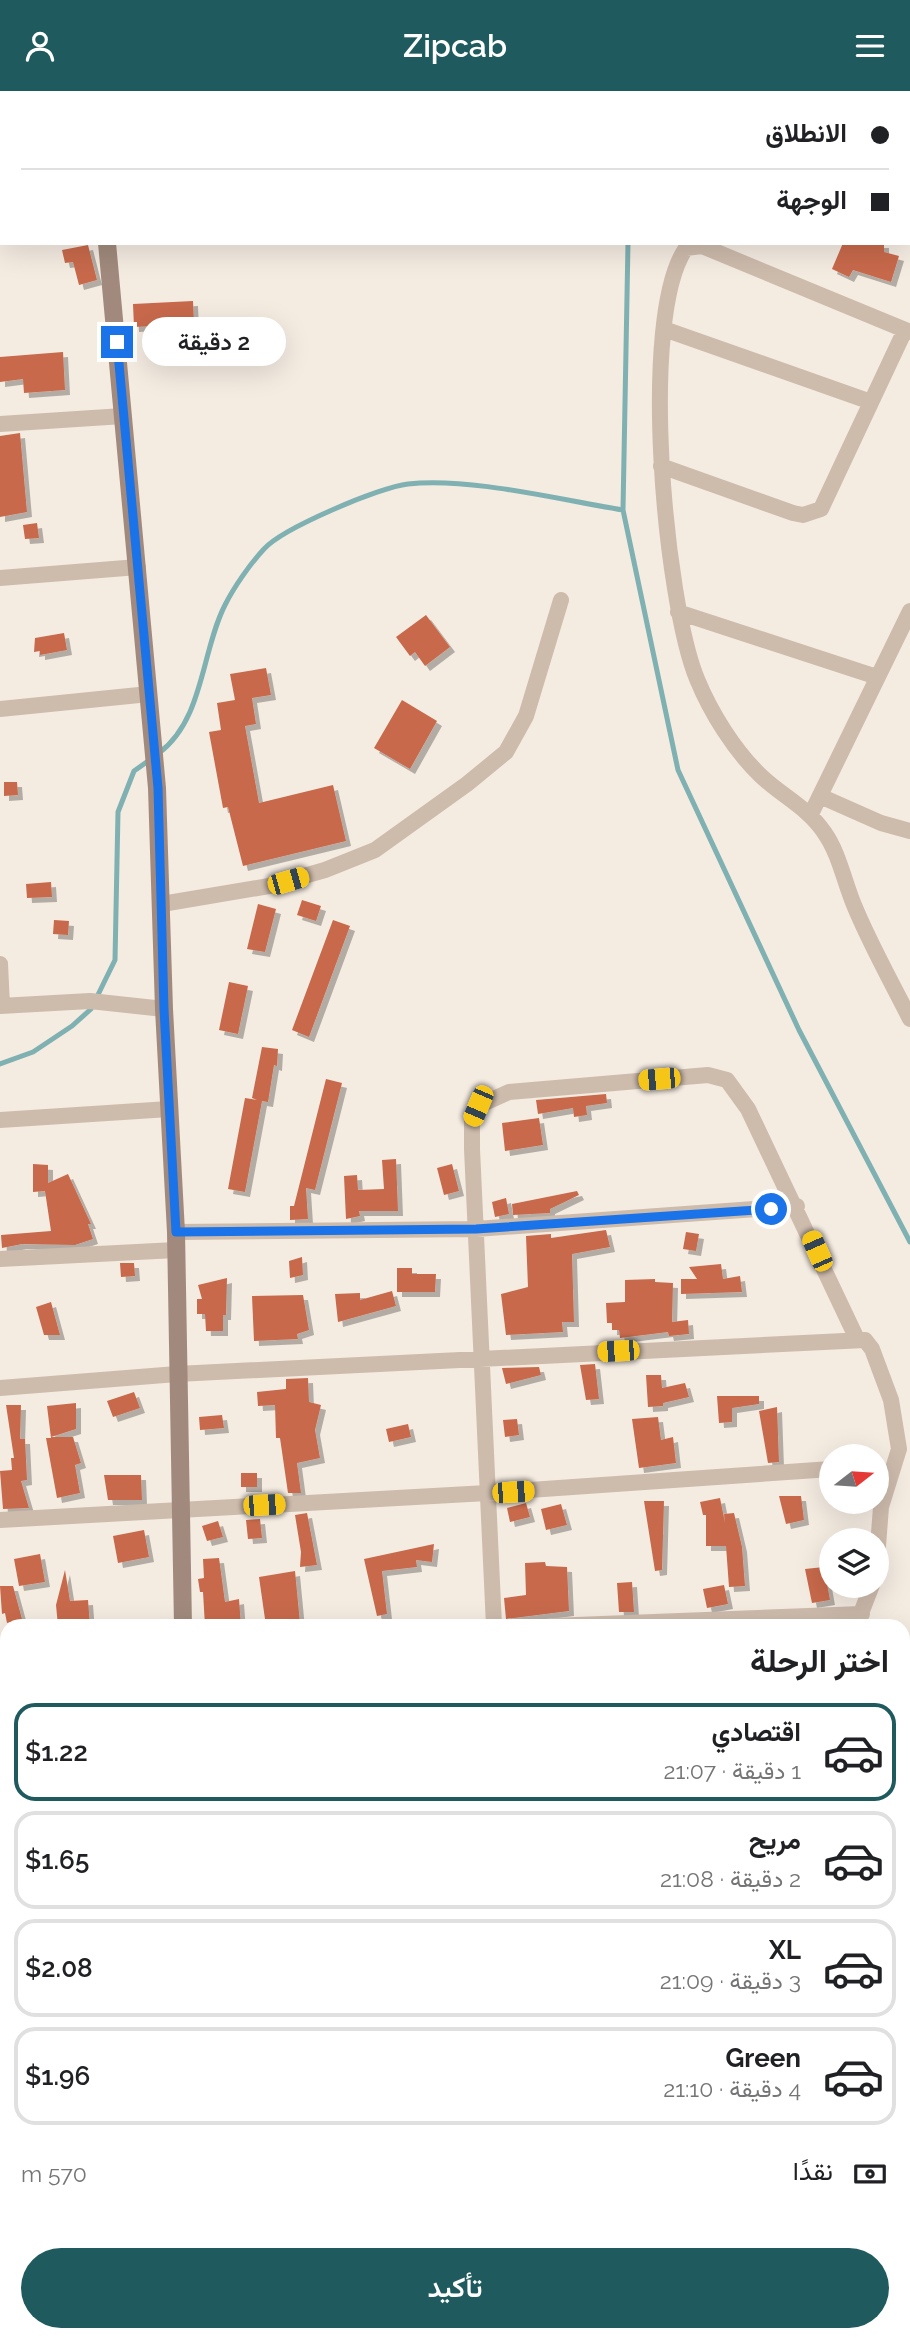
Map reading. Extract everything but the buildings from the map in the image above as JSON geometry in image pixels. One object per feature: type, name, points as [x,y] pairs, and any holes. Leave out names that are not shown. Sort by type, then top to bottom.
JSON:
[{"type":"street","points":[[107,245],[158,788],[164,1009],[176,1241],[183,1619]]},
{"type":"street","points":[[661,465],[793,513],[812,513],[821,509],[908,331],[702,246],[686,248],[678,259],[664,329],[659,391],[661,465],[678,612],[697,678],[720,725],[761,776],[811,814],[826,835],[876,954],[910,1019]]},
{"type":"street","points":[[664,329],[871,403]]},
{"type":"street","points":[[0,424],[123,416]]},
{"type":"street","points":[[0,578],[138,567]]},
{"type":"street","points":[[162,904],[269,886],[326,870],[375,850],[467,784],[506,752],[526,716],[561,600]]},
{"type":"street","points":[[811,814],[910,611]]},
{"type":"street","points":[[678,612],[877,677]]},
{"type":"street","points":[[0,709],[150,701]]},
{"type":"street","points":[[820,796],[881,823],[910,831]]},
{"type":"street","points":[[0,964],[1,1006],[90,1001],[164,1009]]},
{"type":"street","points":[[494,1619],[480,1358],[472,1121],[478,1106],[509,1092],[708,1075],[727,1080],[748,1109],[797,1206],[857,1339]]},
{"type":"street","points":[[0,1121],[169,1109]]},
{"type":"street","points":[[0,1259],[176,1241],[476,1229],[797,1206]]},
{"type":"street","points":[[0,1388],[177,1374],[857,1339],[865,1341],[872,1349],[891,1400],[899,1449],[881,1507],[879,1528]]},
{"type":"street","points":[[889,1465],[896,1465]]},
{"type":"street","points":[[0,1520],[487,1493],[819,1470]]},
{"type":"street","points":[[859,1619],[867,1598]]},
{"type":"waterway","points":[[628,245],[623,510],[678,770],[799,1030],[910,1242]]},
{"type":"waterway","points":[[159,753],[174,739],[185,722],[200,684],[217,623],[233,591],[264,549],[291,530],[355,500],[408,484],[487,487],[623,510]]},
{"type":"waterway","points":[[0,1064],[33,1052],[72,1026],[91,1009],[115,960],[118,812],[134,771],[151,759]]},
{"type":"route","points":[[117,342],[158,788],[164,1009],[176,1232],[476,1229],[771,1209]]}]
